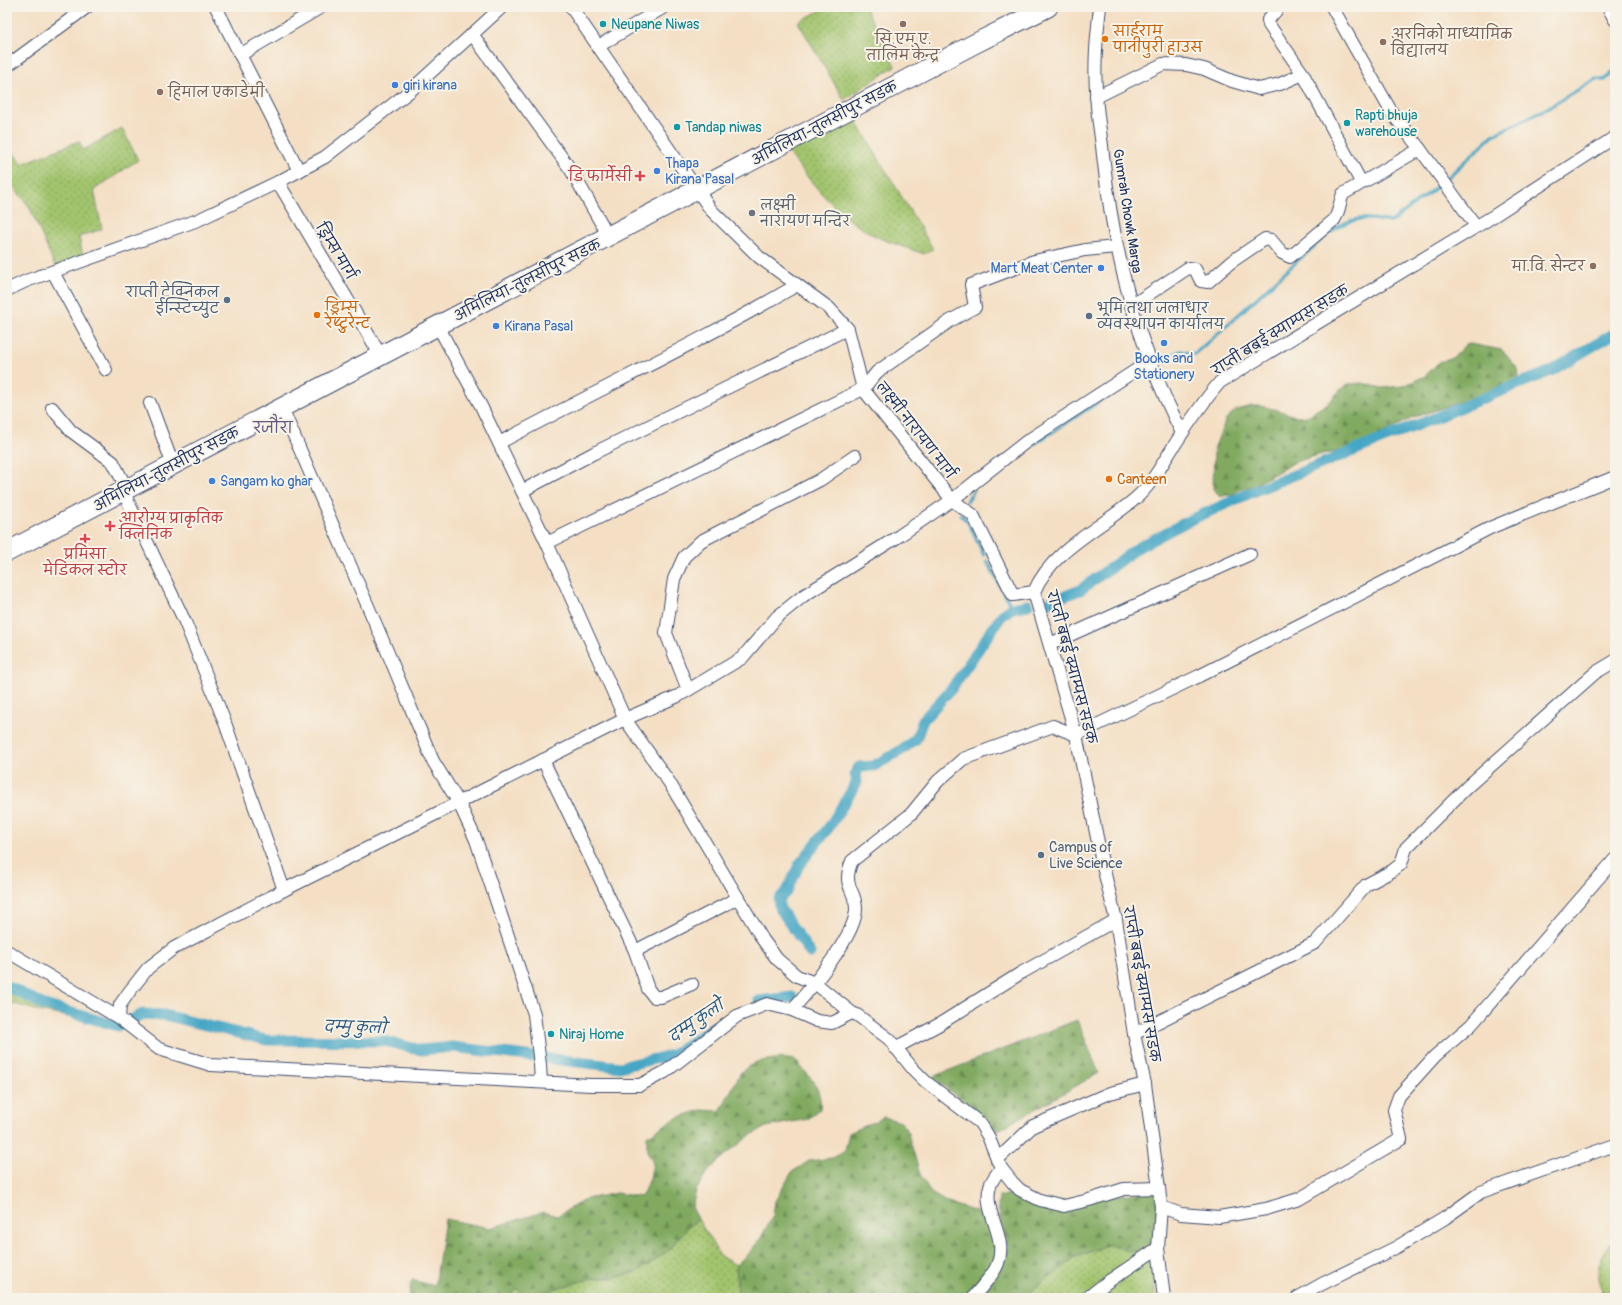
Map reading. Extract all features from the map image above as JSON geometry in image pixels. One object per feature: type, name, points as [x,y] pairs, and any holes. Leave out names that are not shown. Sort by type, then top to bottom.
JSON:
[{"type":"main road","name":"अमिलिया-तुलसीपुर सडक","points":[[7,552],[974,44],[1048,7]]},
{"type":"street","points":[[7,66],[87,7]]},
{"type":"street","points":[[216,7],[299,171]]},
{"type":"street","points":[[240,54],[321,7]]},
{"type":"street","points":[[7,290],[26,281],[198,220],[278,182],[325,157],[410,91],[502,7]]},
{"type":"street","name":"लक्ष्मी नारायण मार्ग","points":[[571,7],[597,47],[711,210],[759,257],[829,308],[847,329],[863,389],[952,500],[973,515],[1013,595],[1034,592]]},
{"type":"street","points":[[597,47],[664,7]]},
{"type":"street","name":"Gumrah Chowk Marga","points":[[1100,7],[1097,30],[1096,97],[1116,247],[1131,306],[1150,361],[1161,392],[1182,433]]},
{"type":"street","points":[[1279,7],[1268,20],[1269,26],[1303,74],[1361,182]]},
{"type":"street","points":[[1332,7],[1392,113],[1476,226]]},
{"type":"street","points":[[1608,7],[1615,20]]},
{"type":"street","points":[[472,34],[571,170],[609,237]]},
{"type":"street","points":[[1096,97],[1164,64],[1186,65],[1204,69],[1232,81],[1259,89],[1280,84],[1303,74]]},
{"type":"street","name":"राप्ती बबई क्याम्पस सडक","points":[[1164,1298],[1158,1248],[1161,1207],[1159,1188],[1145,1084],[1134,1034],[1116,920],[1102,862],[1076,734],[1034,592],[1039,580],[1057,559],[1137,498],[1154,477],[1205,399],[1220,382],[1476,226],[1615,137]]},
{"type":"street","points":[[1131,306],[1188,268],[1195,269],[1201,281],[1208,282],[1231,262],[1265,239],[1271,240],[1282,253],[1290,257],[1334,220],[1340,212],[1339,203],[1343,194],[1361,182],[1420,149]]},
{"type":"street","name":"ड्रिम्स मार्ग","points":[[278,182],[381,356]]},
{"type":"street","points":[[547,543],[863,389],[877,372],[950,321],[975,307],[971,285],[1034,261],[1085,250],[1116,247]]},
{"type":"street","points":[[53,272],[106,370]]},
{"type":"street","points":[[499,443],[598,390],[728,325],[797,285]]},
{"type":"street","points":[[438,326],[499,443],[547,543],[625,719],[669,782],[763,940],[777,959],[797,976],[815,983],[889,1040],[926,1082],[980,1123],[988,1136],[999,1164],[1020,1190],[1052,1204],[1064,1206],[1077,1204],[1124,1189],[1159,1188]]},
{"type":"street","points":[[522,491],[679,410],[847,329]]},
{"type":"street","points":[[118,1018],[120,1005],[148,968],[174,948],[284,890],[625,719],[688,690],[742,658],[777,617],[803,596],[899,536],[952,500],[1027,441],[1150,361]]},
{"type":"street","points":[[150,404],[173,465]]},
{"type":"street","points":[[52,408],[71,431],[113,462],[185,622],[224,720],[284,890]]},
{"type":"street","points":[[282,408],[380,634],[433,761],[459,803],[476,840],[534,1014],[541,1082]]},
{"type":"street","points":[[688,690],[666,633],[674,579],[684,557],[700,541],[820,480],[855,456]]},
{"type":"street","points":[[792,1010],[815,983],[847,936],[854,921],[856,908],[848,884],[848,871],[852,862],[911,814],[938,781],[963,759],[1053,726],[1076,734],[1199,676],[1492,526],[1615,477]]},
{"type":"street","points":[[1050,644],[1250,554]]},
{"type":"street","points":[[1134,1034],[1315,943],[1366,885],[1392,871],[1401,864],[1406,848],[1467,787],[1595,673],[1615,661]]},
{"type":"street","points":[[544,760],[635,951],[648,990],[654,997],[661,997],[692,984]]},
{"type":"street","points":[[1161,1207],[1181,1214],[1219,1217],[1279,1205],[1299,1199],[1401,1139],[1394,1110],[1399,1096],[1435,1056],[1471,1025],[1615,859]]},
{"type":"street","points":[[635,951],[738,898]]},
{"type":"street","points":[[895,1048],[938,1025],[1021,973],[1116,920]]},
{"type":"street","points":[[7,951],[118,1018],[159,1049],[211,1065],[591,1085],[640,1085],[665,1072],[737,1016],[767,1004],[792,1010],[817,1021],[824,1022],[832,1022],[852,1013]]},
{"type":"street","points":[[973,1298],[998,1264],[1001,1251],[994,1217],[987,1200],[990,1184],[999,1164],[1033,1126],[1110,1094],[1145,1084]]},
{"type":"street","points":[[1298,1298],[1322,1284],[1397,1247],[1445,1218],[1481,1192],[1615,1145]]},
{"type":"street","points":[[1087,1298],[1106,1283],[1158,1248]]},
{"type":"green space","points":[[827,7],[865,7],[895,66],[844,100],[798,22]]},
{"type":"green space","points":[[855,119],[933,249],[924,254],[884,240],[855,224],[830,202],[808,178],[788,152]]},
{"type":"green space","points":[[122,128],[138,160],[94,190],[102,229],[79,237],[83,257],[55,266],[29,206],[7,179],[7,145],[22,164],[79,141],[83,150]]},
{"type":"green space","points":[[1470,344],[1502,350],[1518,369],[1519,377],[1512,383],[1470,399],[1414,417],[1367,442],[1345,451],[1322,454],[1295,462],[1253,486],[1240,490],[1232,495],[1220,496],[1213,489],[1214,449],[1226,419],[1236,410],[1251,406],[1260,406],[1278,410],[1297,417],[1307,416],[1328,403],[1348,384],[1363,383],[1382,388],[1403,386],[1425,376],[1438,363],[1452,358],[1465,345]]},
{"type":"green space","points":[[7,987],[44,1007],[90,1021],[43,1012],[7,1002]]},
{"type":"green space","points":[[1077,1020],[1099,1073],[995,1132],[976,1111],[932,1077]]},
{"type":"green space","points":[[780,1058],[795,1060],[814,1082],[819,1095],[820,1109],[808,1119],[766,1127],[749,1136],[716,1163],[703,1178],[696,1191],[692,1207],[698,1219],[685,1230],[668,1251],[637,1272],[612,1278],[592,1278],[528,1297],[517,1289],[507,1298],[408,1298],[412,1280],[435,1286],[445,1219],[490,1228],[543,1212],[557,1216],[586,1199],[617,1193],[641,1197],[650,1179],[653,1163],[647,1151],[647,1136],[676,1118],[701,1110],[720,1111],[741,1072],[756,1062]]},
{"type":"green space","points":[[884,1117],[901,1122],[906,1127],[920,1174],[931,1193],[948,1203],[977,1212],[988,1219],[996,1249],[995,1262],[968,1298],[738,1298],[736,1265],[750,1252],[760,1239],[773,1216],[775,1201],[792,1172],[809,1161],[832,1158],[845,1150],[849,1133]]},
{"type":"green space","points":[[1017,1191],[1040,1204],[1155,1191],[1158,1205],[1154,1246],[1130,1252],[1110,1244],[1074,1258],[1022,1298],[980,1298],[1004,1262],[1008,1246],[1001,1223],[998,1206],[999,1197]]},
{"type":"green space","points":[[698,1219],[720,1256],[736,1265],[738,1298],[507,1298],[517,1289],[529,1296],[592,1278],[612,1278],[668,1251],[685,1230]]},
{"type":"green space","points":[[1615,1237],[1615,1298],[1608,1298],[1602,1290],[1598,1274],[1601,1259]]},
{"type":"green space","points":[[1110,1244],[1130,1252],[1154,1246],[1152,1265],[1156,1298],[1022,1298],[1074,1258]]},
{"type":"waterway","points":[[1447,178],[1493,135],[1546,109],[1596,79],[1605,80],[1615,70]]},
{"type":"waterway","points":[[1157,364],[1180,351],[1194,354],[1320,241],[1342,224],[1360,219],[1373,219],[1391,222],[1438,186]]},
{"type":"waterway","points":[[1050,602],[1080,590],[1139,547],[1188,521],[1257,490],[1551,371],[1615,333]]},
{"type":"waterway","points":[[1019,454],[1112,393]]},
{"type":"waterway","points":[[967,501],[974,490]]},
{"type":"waterway","points":[[960,515],[967,520],[984,555]]},
{"type":"waterway","points":[[987,561],[1012,608]]},
{"type":"waterway","points":[[810,953],[779,907],[779,899],[787,891],[799,865],[830,826],[857,782],[855,774],[859,767],[874,766],[900,751],[916,739],[923,720],[952,688],[1002,615],[1012,608],[1028,605]]},
{"type":"waterway","name":"दम्मु कुलो","points":[[7,986],[44,1005],[118,1026],[143,1014],[164,1015],[266,1040],[384,1041],[421,1050],[452,1047],[620,1067],[672,1055],[717,1025]]},
{"type":"waterway","name":"दम्मु कुलो","points":[[759,1001],[792,997]]},
{"type":"place","name":"Neupane Niwas","points":[[603,24]]},
{"type":"place","name":"सि.एम्.ए. तालिम केन्द्र","points":[[903,24]]},
{"type":"place","name":"साईराम पानीपुरी हाउस","points":[[1105,39]]},
{"type":"place","name":"अरनिको माध्यामिक विद्यालय","points":[[1383,42]]},
{"type":"place","name":"giri kirana","points":[[395,85]]},
{"type":"place","name":"हिमाल एकाडेमी","points":[[160,92]]},
{"type":"place","name":"Rapti bhuja warehouse","points":[[1347,123]]},
{"type":"place","name":"Tandap niwas","points":[[677,127]]},
{"type":"place","name":"Thapa Kirana Pasal","points":[[657,171]]},
{"type":"place","name":"डि फार्मेसी","points":[[640,176]]},
{"type":"place","name":"लक्ष्मी नारायण मन्दिर","points":[[752,213]]},
{"type":"place","name":"मा.वि. सेन्टर","points":[[1593,266]]},
{"type":"place","name":"Mart Meat Center","points":[[1101,268]]},
{"type":"place","name":"राप्ती टेक्निकल ईन्स्टिच्युट","points":[[227,300]]},
{"type":"place","name":"ड्रिम्स रेष्टुरेन्ट","points":[[317,315]]},
{"type":"place","name":"भूमि तथा जलाधार व्यवस्थापन कार्यालय","points":[[1089,316]]},
{"type":"place","name":"Kirana Pasal","points":[[496,326]]},
{"type":"place","name":"Books and Stationery","points":[[1164,343]]},
{"type":"place","name":"Canteen","points":[[1109,479]]},
{"type":"place","name":"Sangam ko ghar","points":[[212,481]]},
{"type":"place","name":"आरोग्य प्राकृतिक क्लिनिक","points":[[110,526]]},
{"type":"place","name":"प्रमिसा मेडिकल स्टोर","points":[[85,539]]},
{"type":"place","name":"Campus of Live Science","points":[[1041,855]]},
{"type":"place","name":"Niraj Home","points":[[551,1034]]},
{"type":"district","name":"रजौरा","points":[[273,428]]}]
